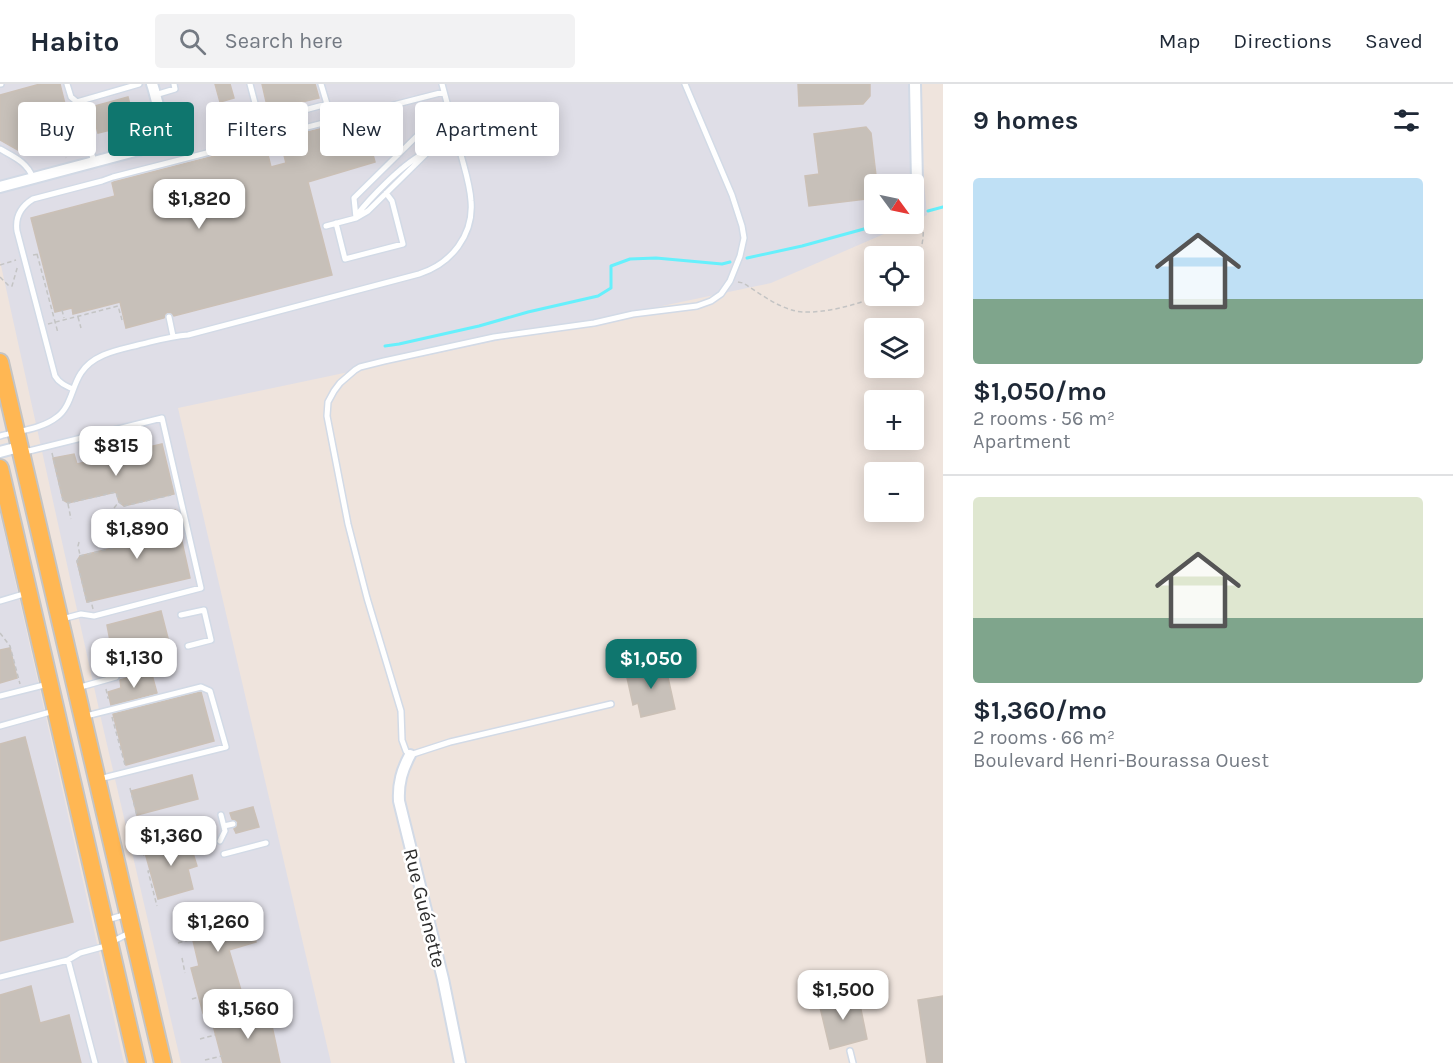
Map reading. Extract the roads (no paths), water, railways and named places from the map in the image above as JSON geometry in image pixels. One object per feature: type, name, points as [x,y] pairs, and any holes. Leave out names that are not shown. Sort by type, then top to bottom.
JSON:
[{"type":"main road","points":[[0,362],[12,438],[60,619],[163,1063]]},
{"type":"main road","points":[[0,468],[137,1063]]},
{"type":"street","points":[[915,84],[917,174]]},
{"type":"street","points":[[0,187],[147,147],[157,141],[161,136],[163,125],[154,89]]},
{"type":"street","points":[[0,452],[12,438]]},
{"type":"street","name":"Rue Guénette","points":[[410,755],[398,788],[400,807],[443,979],[460,1063]]},
{"type":"lane","points":[[68,84],[71,97],[77,102],[139,84]]},
{"type":"lane","points":[[154,89],[175,89],[174,84]]},
{"type":"lane","points":[[250,84],[260,122],[327,104],[321,84]]},
{"type":"lane","points":[[442,84],[447,102]]},
{"type":"lane","points":[[611,704],[450,742],[410,755],[406,751],[402,740],[401,711],[348,524],[327,416],[328,402],[340,383],[355,370],[384,361],[494,337],[697,306],[711,302],[721,294],[730,281],[740,256],[744,238],[742,226],[732,195],[686,84]]},
{"type":"lane","points":[[73,389],[57,379],[16,227],[19,212],[29,201],[113,177],[444,92]]},
{"type":"lane","points":[[356,218],[354,198],[415,138]]},
{"type":"lane","points":[[0,149],[24,163],[33,178]]},
{"type":"lane","points":[[92,156],[94,162]]},
{"type":"lane","points":[[356,218],[364,206],[410,161],[420,156]]},
{"type":"lane","points":[[326,226],[356,218],[368,211],[424,156]]},
{"type":"lane","points":[[60,619],[81,614],[94,616],[201,588],[162,418],[29,451],[12,438],[58,417],[82,371],[88,364],[112,352],[173,336],[188,335],[418,274],[441,264],[462,241],[470,218],[471,194],[461,156]]},
{"type":"lane","points":[[336,223],[345,259],[403,244],[392,201],[386,193]]},
{"type":"lane","points":[[169,317],[173,336]]},
{"type":"lane","points":[[0,601],[28,593]]},
{"type":"lane","points":[[181,615],[204,610],[211,640],[188,646]]},
{"type":"lane","points":[[76,688],[116,677]]},
{"type":"lane","points":[[0,696],[49,684]]},
{"type":"lane","points":[[83,717],[201,687],[210,691],[226,747],[98,780]]},
{"type":"lane","points":[[0,726],[55,711]]},
{"type":"lane","points":[[220,841],[225,831],[221,815]]},
{"type":"lane","points":[[224,826],[233,824]]},
{"type":"lane","points":[[224,854],[267,843]]},
{"type":"lane","points":[[104,920],[129,914]]},
{"type":"lane","points":[[0,977],[68,960],[80,953],[102,947],[132,931]]},
{"type":"lane","points":[[68,960],[95,1063]]},
{"type":"lane","points":[[850,1052],[853,1063]]},
{"type":"waterway","points":[[928,211],[943,207]]},
{"type":"waterway","points":[[747,258],[864,229]]},
{"type":"waterway","points":[[385,346],[479,326],[598,296],[611,288],[611,266],[630,259],[656,258],[722,264],[730,262]]}]
